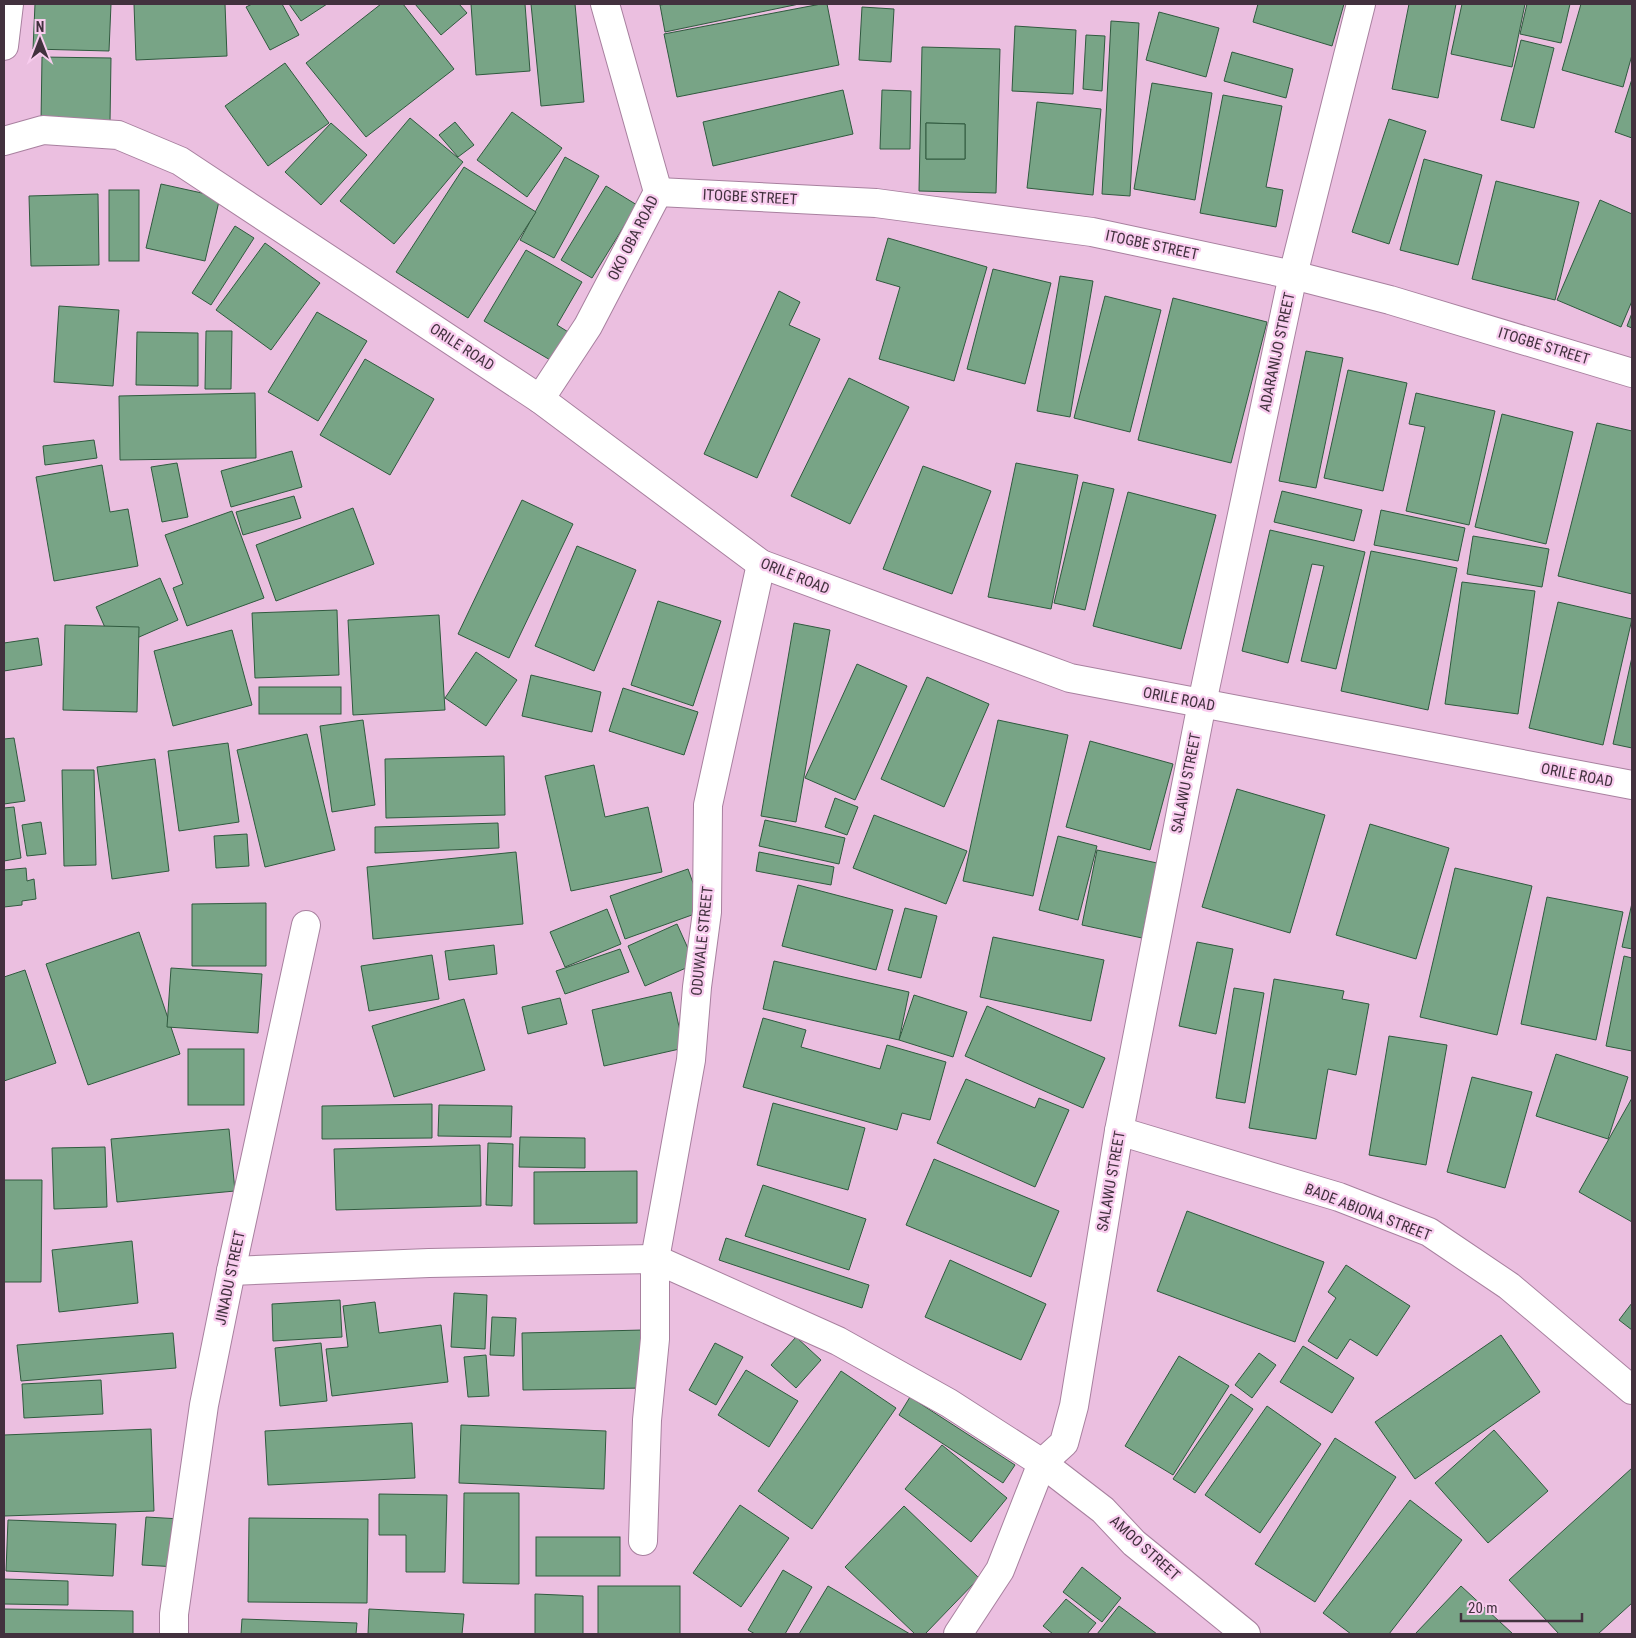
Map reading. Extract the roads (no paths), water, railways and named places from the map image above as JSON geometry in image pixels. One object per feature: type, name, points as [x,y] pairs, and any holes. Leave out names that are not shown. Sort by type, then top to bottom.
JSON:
[{"type":"street","points":[[4,46],[9,4]]},
{"type":"street","name":"OKO OBA ROAD","points":[[540,399],[588,326],[658,192],[605,4]]},
{"type":"street","name":"ADARANIJO STREET","points":[[1202,703],[1293,275],[1362,4]]},
{"type":"street","name":"ORILE ROAD","points":[[4,141],[44,130],[118,134],[180,162],[540,399],[760,564],[1070,678],[1632,785]]},
{"type":"street","name":"ITOGBE STREET","points":[[658,192],[876,203],[1092,232],[1293,275],[1390,300],[1632,373]]},
{"type":"street","name":"ODUWALE STREET","points":[[643,1541],[647,1420],[655,1339],[655,1259],[691,1060],[697,987],[707,912],[708,805],[760,564]]},
{"type":"street","name":"SALAWU STREET","points":[[958,1634],[1000,1570],[1042,1463],[1064,1443],[1074,1406],[1120,1131],[1202,703]]},
{"type":"street","name":"JINADU STREET","points":[[174,1634],[174,1614],[204,1405],[306,925]]},
{"type":"street","name":"BADE ABIONA STREET","points":[[1120,1131],[1339,1197],[1429,1232],[1509,1286],[1632,1390]]},
{"type":"street","points":[[231,1271],[429,1262],[655,1259]]},
{"type":"street","name":"AMOO STREET","points":[[655,1259],[838,1341],[949,1403],[1042,1463],[1103,1510],[1134,1543],[1246,1634]]}]
